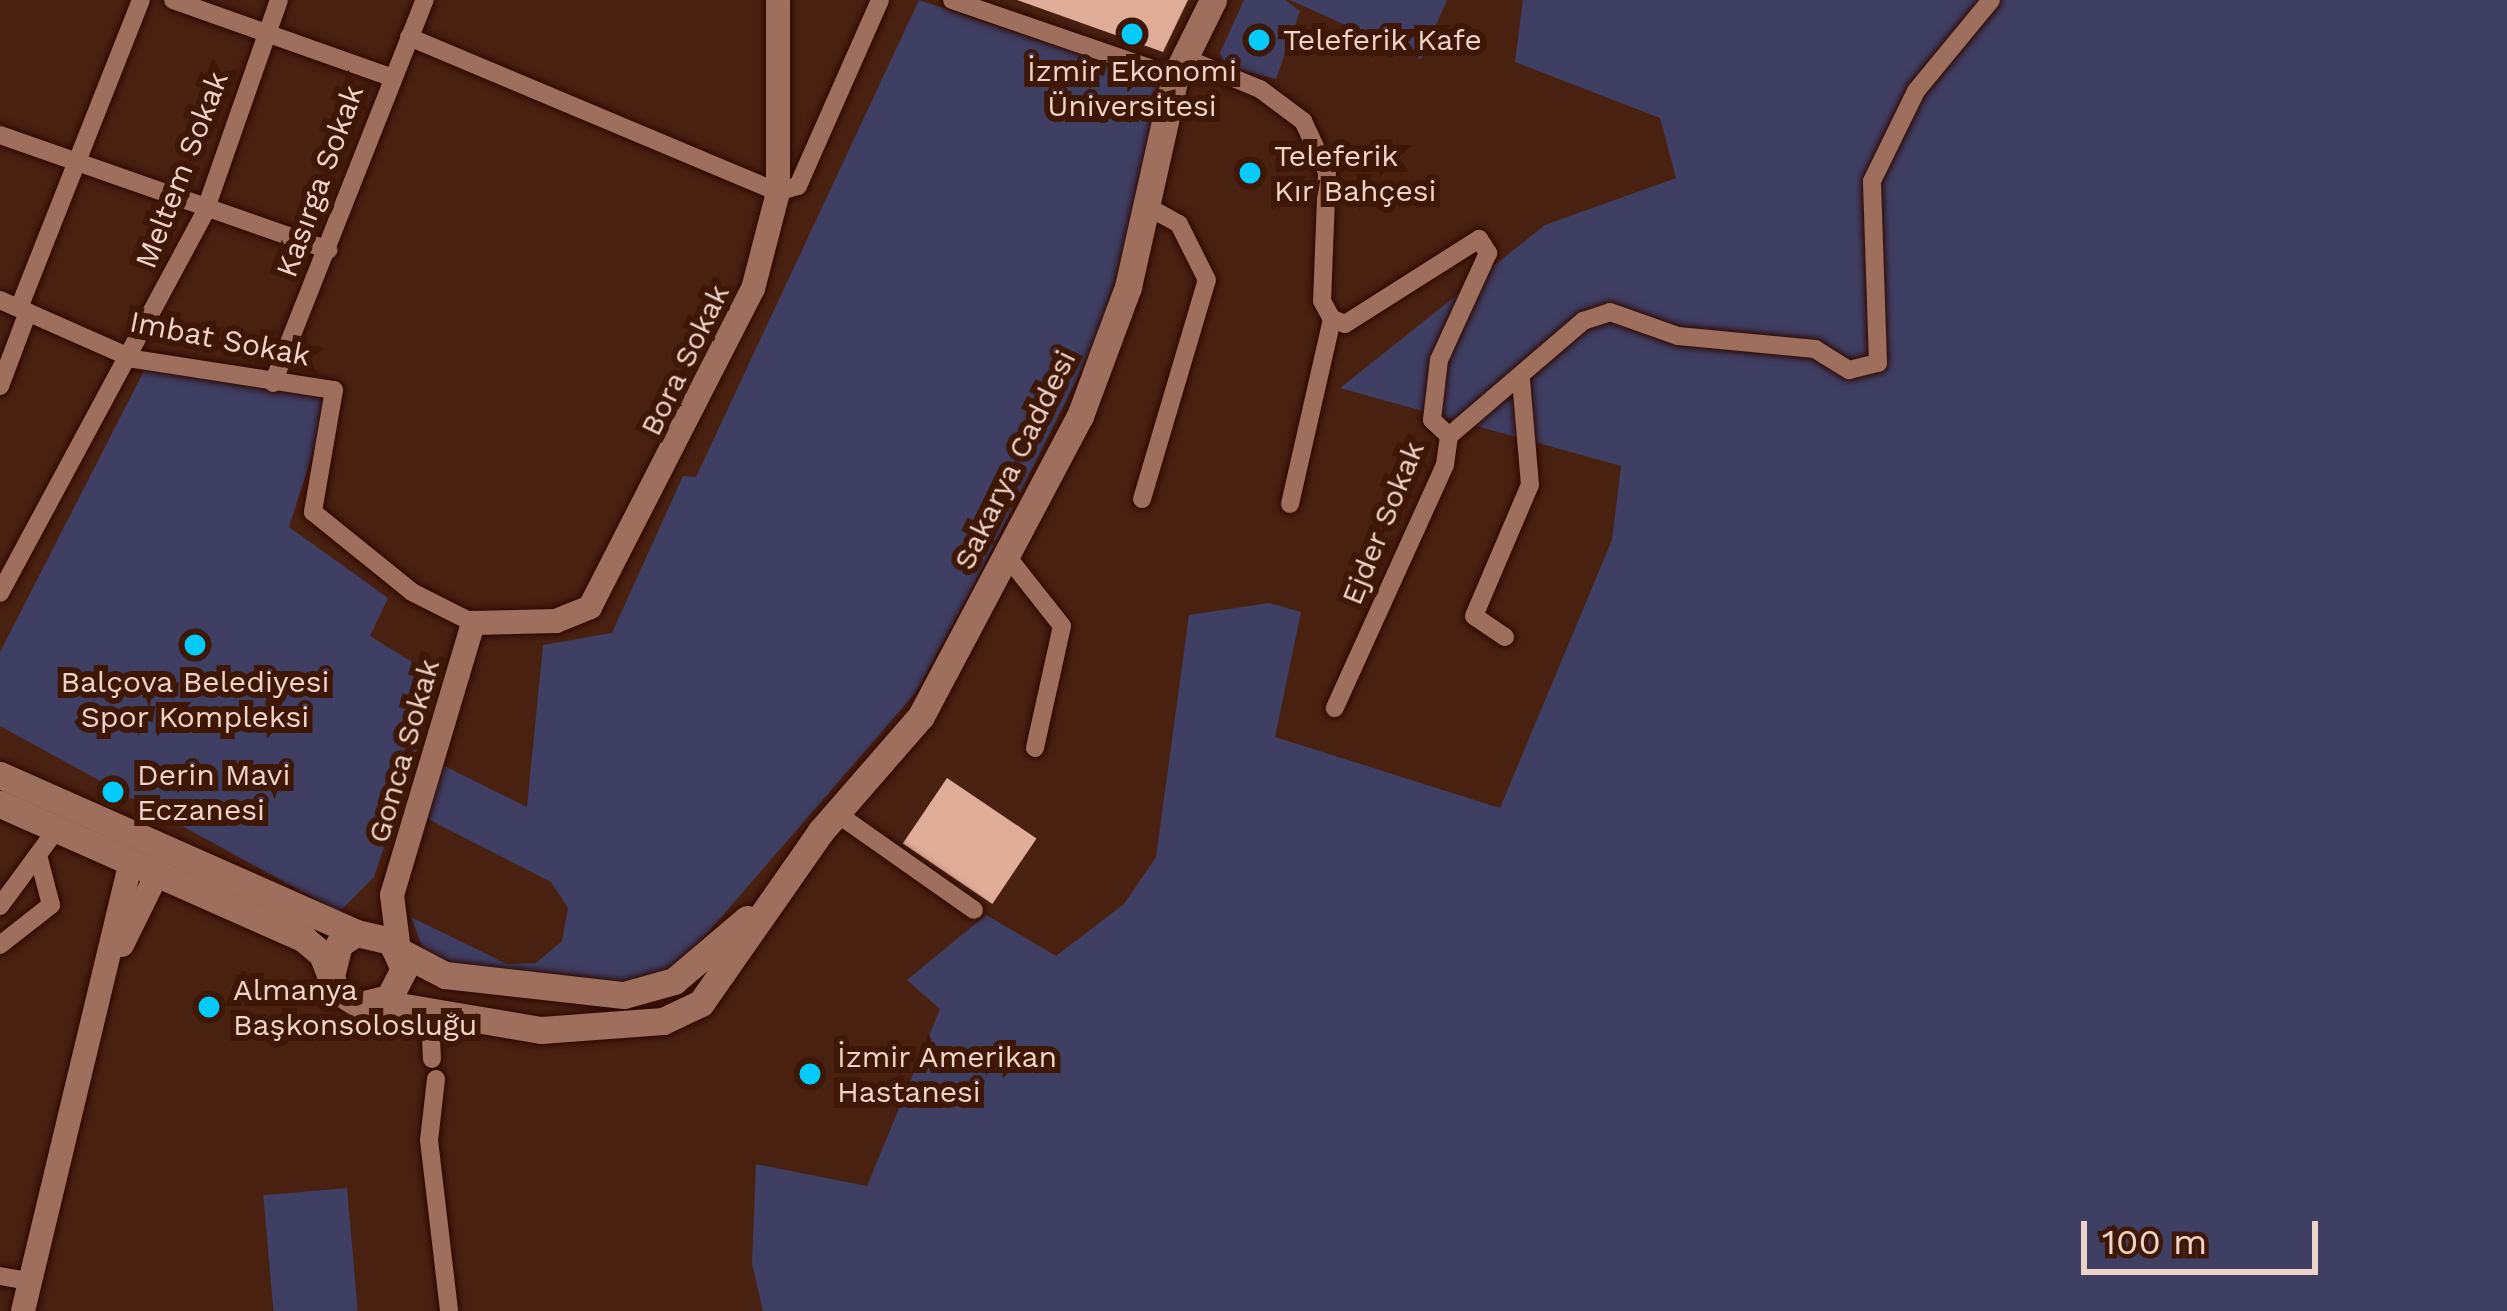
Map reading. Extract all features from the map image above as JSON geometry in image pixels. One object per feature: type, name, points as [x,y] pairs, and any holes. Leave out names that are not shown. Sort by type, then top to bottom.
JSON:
[{"type":"main road","name":"Sakarya Caddesi","points":[[381,1003],[430,1017],[541,1030],[676,1018],[713,988],[773,897],[921,716],[1080,416],[1147,206],[1180,67],[1213,0]]},
{"type":"main road","points":[[0,775],[152,868],[356,933],[381,935],[398,951],[402,980],[381,1003],[346,999],[304,939],[0,804]]},
{"type":"main road","name":"Sakarya Caddesi","points":[[398,951],[472,980],[650,991],[698,965],[773,897]]},
{"type":"main road","points":[[331,976],[334,952],[356,933]]},
{"type":"street","points":[[0,386],[141,0]]},
{"type":"street","points":[[173,0],[391,77]]},
{"type":"street","name":"Meltem Sokak","points":[[0,591],[134,359],[204,214],[279,0]]},
{"type":"street","name":"Kasırga Sokak","points":[[273,383],[425,0]]},
{"type":"street","name":"Bora Sokak","points":[[473,623],[572,618],[601,594],[744,310],[778,191],[778,0]]},
{"type":"street","points":[[410,37],[778,191],[798,186],[880,0]]},
{"type":"street","points":[[952,0],[1260,89],[1303,122],[1327,172],[1322,302],[1332,319],[1289,504]]},
{"type":"street","points":[[1449,436],[1521,379],[1583,321],[1610,312],[1678,336],[1815,349],[1849,370],[1878,363],[1872,181],[1916,91],[1991,0]]},
{"type":"street","points":[[0,135],[204,214],[328,250]]},
{"type":"street","points":[[1142,499],[1207,280],[1179,224],[1147,206]]},
{"type":"street","name":"Ejder Sokak","points":[[1332,319],[1345,325],[1479,239],[1488,254],[1439,361],[1432,420],[1449,436],[1408,554],[1335,708]]},
{"type":"street","name":"Imbat Sokak","points":[[0,300],[134,359],[334,390],[313,512],[412,592],[473,623]]},
{"type":"street","points":[[1505,637],[1474,616],[1530,485],[1521,379]]},
{"type":"street","points":[[1006,554],[1062,626],[1035,748]]},
{"type":"street","name":"Gonca Sokak","points":[[392,895],[473,623]]},
{"type":"street","points":[[839,815],[974,910]]},
{"type":"street","points":[[0,906],[39,860],[56,830]]},
{"type":"street","points":[[0,945],[51,905],[39,860]]},
{"type":"street","points":[[23,1311],[97,1002],[152,868]]},
{"type":"street","points":[[356,933],[392,895]]},
{"type":"street","points":[[392,895],[398,951]]},
{"type":"street","points":[[430,1017],[434,1069],[429,1140],[449,1311]]},
{"type":"street","points":[[0,1276],[29,1281]]},
{"type":"shaded area","points":[[919,0],[1165,83],[1104,325],[975,583],[917,691],[684,960],[654,978],[600,984],[461,967],[424,951],[411,917],[507,964],[536,963],[562,941],[568,908],[551,882],[426,818],[442,765],[527,807],[543,645],[612,633],[683,476],[696,477]]},
{"type":"shaded area","name":"Teleferik Kafe","points":[[1244,0],[1285,0],[1300,11],[1276,79],[1225,66],[1220,53]]},
{"type":"shaded area","points":[[1290,0],[1447,0],[1421,59]]},
{"type":"shaded area","points":[[1523,0],[2507,0],[2507,1311],[763,1311],[752,1264],[756,1164],[867,1186],[940,1009],[907,980],[986,915],[1056,956],[1124,904],[1156,857],[1189,615],[1269,603],[1301,612],[1275,737],[1500,808],[1612,540],[1621,466],[1340,388],[1545,225],[1676,178],[1660,118],[1515,62]]},
{"type":"shaded area","name":"Balçova Belediyesi Spor Kompleksi","points":[[145,369],[331,395],[289,527],[388,598],[370,636],[417,665],[411,689],[432,704],[374,877],[339,912],[0,726],[0,652]]},
{"type":"shaded area","points":[[347,1188],[358,1311],[273,1311],[263,1195]]},
{"type":"building","points":[[1017,0],[1188,0],[1163,52]]},
{"type":"building","points":[[947,778],[1037,838],[992,904],[903,843]]},
{"type":"place","name":"İzmir Ekonomi Üniversitesi","points":[[1132,34]]},
{"type":"place","name":"Teleferik Kafe","points":[[1259,40]]},
{"type":"place","name":"Teleferik Kır Bahçesi","points":[[1250,173]]},
{"type":"place","name":"Balçova Belediyesi Spor Kompleksi","points":[[195,645]]},
{"type":"place","name":"Derin Mavi Eczanesi","points":[[113,792]]},
{"type":"place","name":"Almanya Başkonsolosluğu","points":[[209,1007]]},
{"type":"place","name":"İzmir Amerikan Hastanesi","points":[[810,1074]]}]
